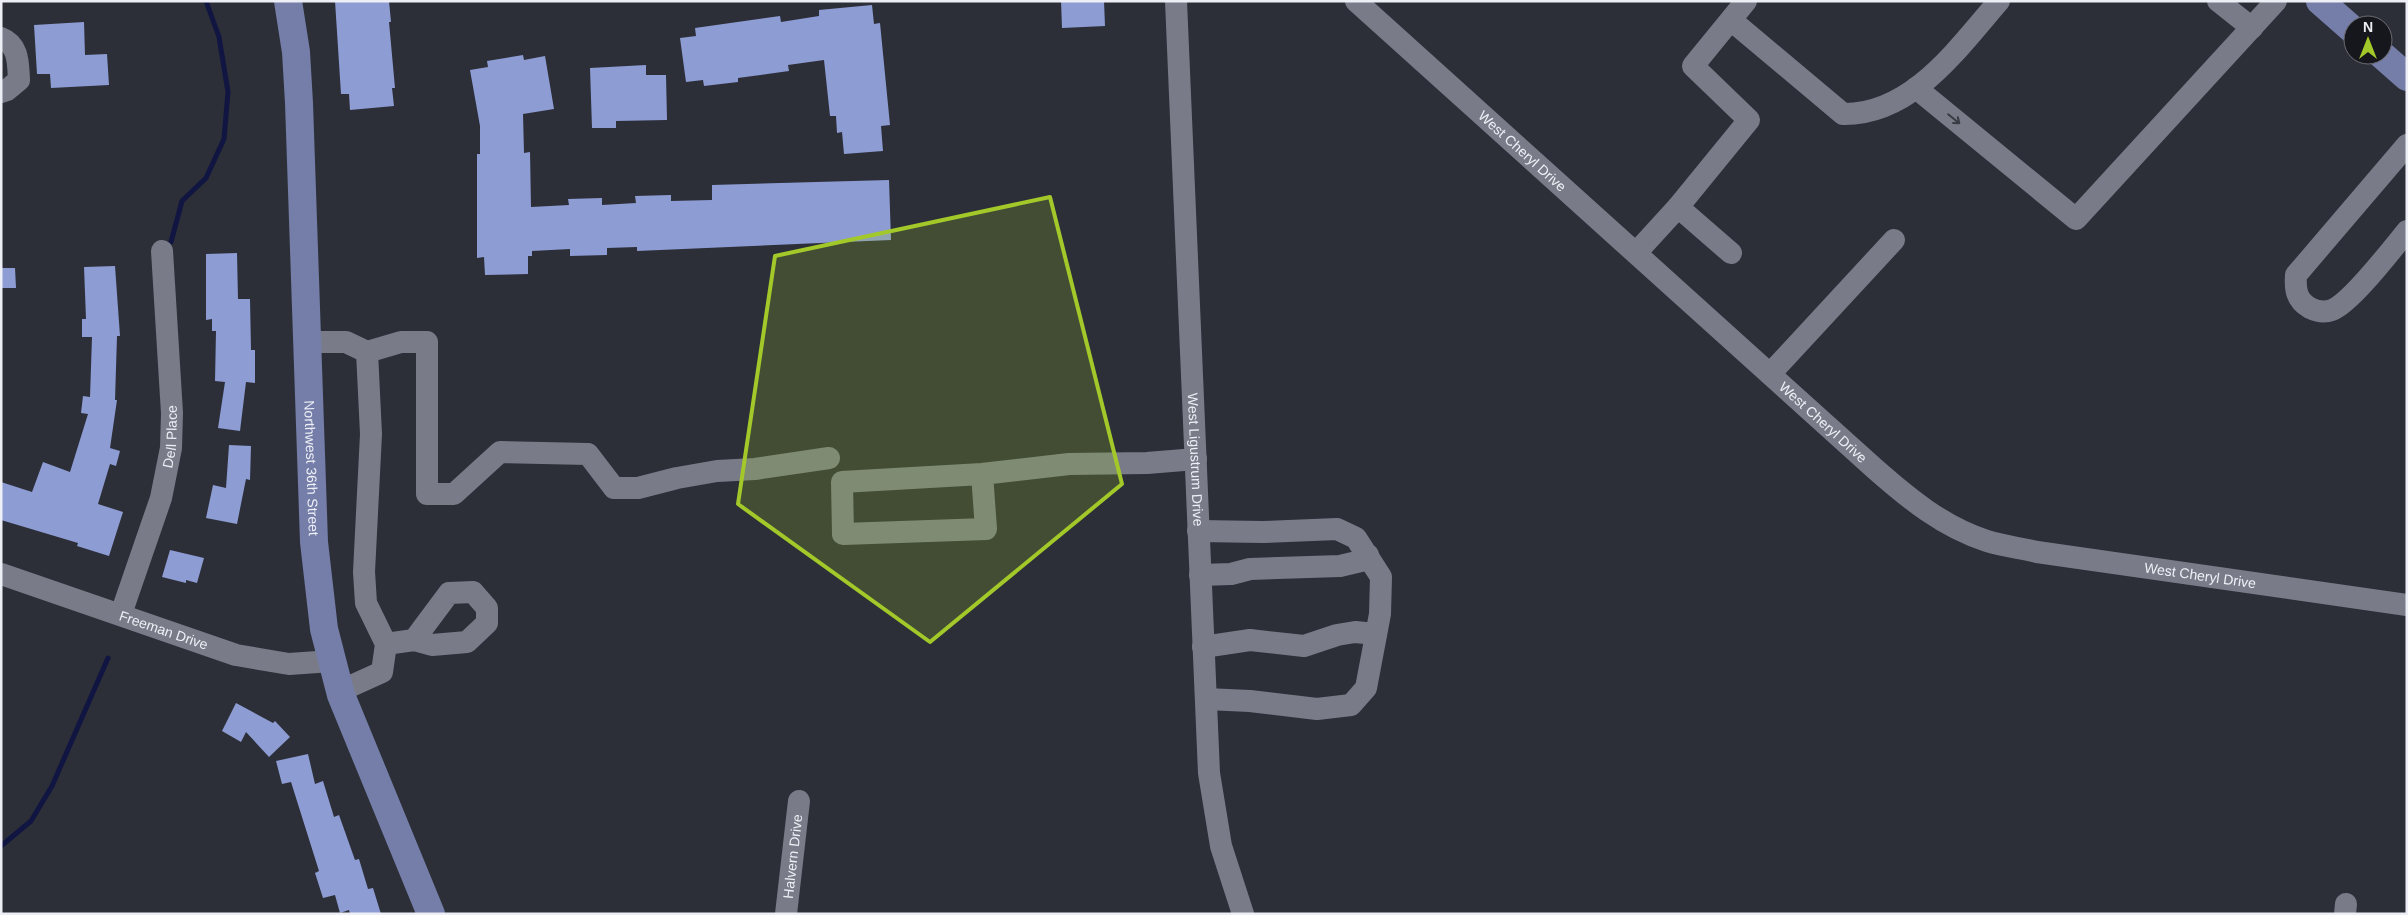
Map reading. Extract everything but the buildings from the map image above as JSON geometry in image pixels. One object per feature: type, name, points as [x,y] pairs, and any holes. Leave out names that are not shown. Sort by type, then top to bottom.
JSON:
[{"type":"main road","name":"Northwest 36th Street","points":[[288,1],[296,52],[299,103],[314,542],[324,629],[340,691],[431,914]]},
{"type":"main road","points":[[2320,1],[2343,21]]},
{"type":"main road","points":[[2393,65],[2407,77]]},
{"type":"street","name":"West Ligustrum Drive","points":[[1176,1],[1209,773],[1212,803],[1221,846],[1243,914]]},
{"type":"street","name":"West Cheryl Drive","points":[[1356,1],[1904,494],[1930,513],[1987,541],[2037,552],[2407,606]]},
{"type":"street","points":[[1636,253],[1678,207],[1749,120],[1693,66],[1746,1]]},
{"type":"street","points":[[1731,20],[1842,114],[1861,115],[1910,94],[1946,62],[1999,1]]},
{"type":"street","points":[[2218,1],[2252,28]]},
{"type":"street","points":[[1916,88],[2076,220],[2276,1]]},
{"type":"street","points":[[1,38],[9,41],[18,56],[19,80],[7,90],[1,92]]},
{"type":"street","points":[[2407,145],[2296,275],[2295,291],[2303,304],[2316,312],[2332,310],[2345,302],[2407,231]]},
{"type":"street","points":[[1678,207],[1731,253]]},
{"type":"street","points":[[1770,374],[1894,240]]},
{"type":"street","name":"Dell Place","points":[[121,614],[161,498],[171,448],[172,413],[162,251]]},
{"type":"street","points":[[307,342],[346,342],[367,352],[401,342],[427,342],[427,494],[454,494],[500,452],[588,454],[614,488],[638,488],[677,478],[716,472],[755,470],[829,458]]},
{"type":"street","points":[[340,691],[382,672],[386,644],[366,603],[365,537],[371,434],[367,352]]},
{"type":"street","points":[[982,474],[986,529],[843,534],[842,482],[982,474],[1069,464],[1148,463],[1196,459]]},
{"type":"street","points":[[1198,531],[1337,530],[1356,538],[1381,577],[1380,614],[1366,688],[1351,706],[1317,709],[1250,701],[1206,699]]},
{"type":"street","points":[[1200,575],[1231,574],[1250,569],[1340,566],[1361,561],[1368,555]]},
{"type":"street","name":"Freeman Drive","points":[[1,574],[236,655],[289,664],[332,661]]},
{"type":"street","points":[[1203,647],[1250,640],[1304,646],[1337,635],[1355,632],[1376,634]]},
{"type":"street","points":[[386,644],[414,640]]},
{"type":"street","name":"Halvern Drive","points":[[786,914],[799,801]]},
{"type":"highlighted area","points":[[1050,197],[1122,484],[930,642],[738,504],[775,256]]},
{"type":"waterway","points":[[171,242],[182,201],[206,178],[224,139],[228,92],[219,37],[206,1]]},
{"type":"waterway","points":[[1,846],[31,821],[52,786],[108,658]]}]
